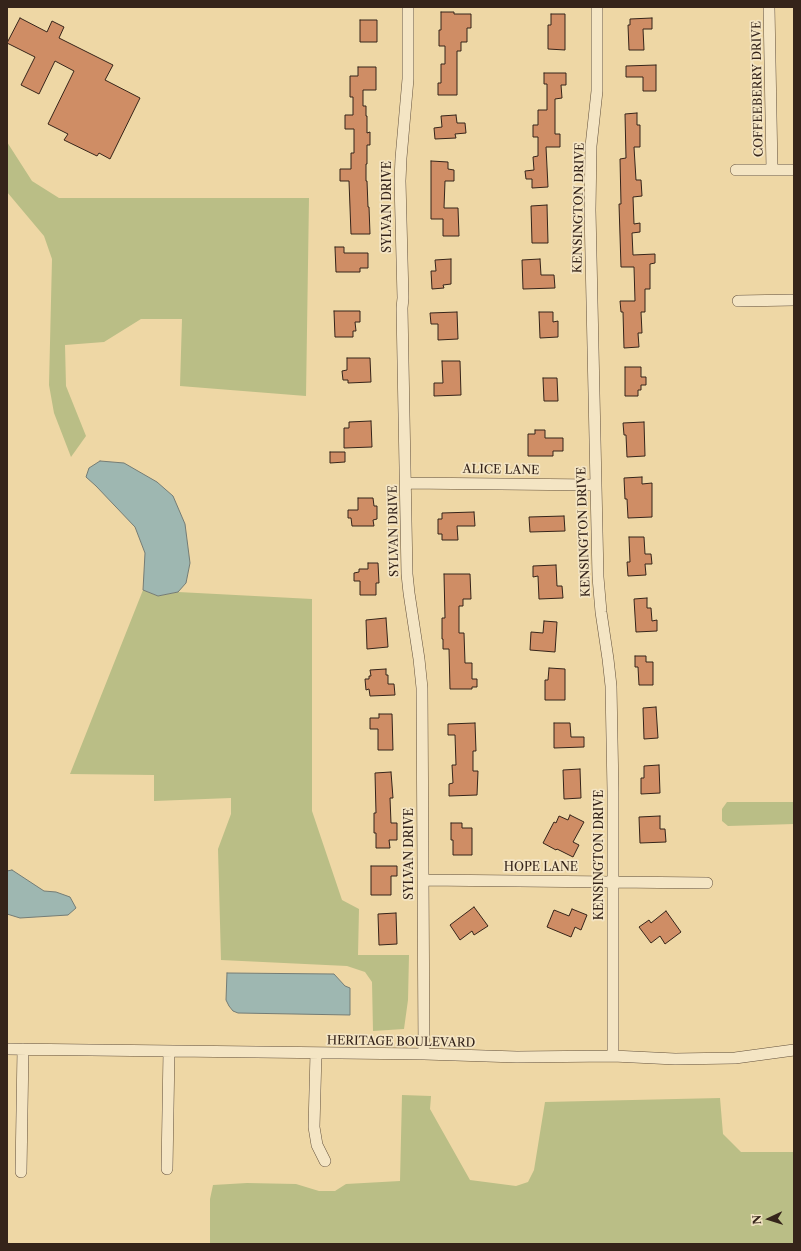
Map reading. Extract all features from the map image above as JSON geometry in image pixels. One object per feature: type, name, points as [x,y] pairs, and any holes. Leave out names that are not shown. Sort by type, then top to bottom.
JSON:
[{"type":"street","name":"SYLVAN DRIVE","points":[[408,7],[408,79],[406,116],[400,158],[400,181],[407,574],[422,688],[424,1054]]},
{"type":"street","name":"KENSINGTON DRIVE","points":[[597,7],[598,91],[591,146],[590,187],[598,577],[611,686],[613,1056]]},
{"type":"street","name":"COFFEEBERRY DRIVE","points":[[769,7],[772,170]]},
{"type":"street","points":[[736,170],[794,170]]},
{"type":"street","points":[[738,301],[794,300]]},
{"type":"street","name":"ALICE LANE","points":[[406,483],[595,485]]},
{"type":"street","name":"HOPE LANE","points":[[424,880],[707,883]]},
{"type":"street","name":"HERITAGE BOULEVARD","points":[[7,1049],[316,1054],[424,1054],[517,1057],[613,1056],[675,1059],[735,1058],[794,1050]]},
{"type":"street","points":[[21,1172],[23,1049]]},
{"type":"street","points":[[167,1169],[169,1051]]},
{"type":"street","points":[[316,1054],[314,1127],[317,1145],[325,1161]]},
{"type":"green space","points":[[7,142],[32,181],[59,198],[309,198],[306,396],[180,386],[182,319],[141,319],[104,342],[65,345],[66,386],[86,436],[71,457],[54,413],[49,385],[52,259],[44,236],[7,192]]},
{"type":"green space","points":[[143,590],[158,596],[178,592],[312,599],[312,811],[342,900],[359,909],[358,955],[409,955],[408,1000],[404,1029],[373,1031],[372,982],[365,972],[347,966],[221,960],[218,849],[231,814],[231,798],[154,801],[154,775],[70,774]]},
{"type":"green space","points":[[727,802],[794,802],[794,824],[728,826],[722,821],[722,809]]},
{"type":"green space","points":[[402,1095],[431,1096],[430,1109],[470,1180],[516,1186],[528,1182],[534,1170],[545,1102],[720,1098],[723,1134],[741,1152],[794,1152],[794,1244],[210,1244],[210,1199],[213,1185],[247,1183],[296,1184],[319,1191],[335,1191],[346,1184],[400,1181]]},
{"type":"water","points":[[100,461],[124,463],[157,482],[173,496],[185,524],[190,563],[186,583],[178,592],[158,596],[143,590],[145,553],[135,527],[86,477],[89,468]]},
{"type":"water","points":[[12,870],[44,891],[56,892],[70,897],[76,908],[68,915],[20,918],[7,914],[7,871]]},
{"type":"water","points":[[227,973],[334,974],[345,986],[350,988],[350,1015],[238,1013],[233,1011],[226,1000]]},
{"type":"building","points":[[441,12],[471,14],[471,28],[467,28],[467,42],[461,42],[461,51],[457,51],[457,95],[438,95],[438,83],[441,83],[441,64],[445,64],[445,46],[439,46]]},
{"type":"building","points":[[551,14],[565,14],[565,50],[548,49],[548,25],[551,25]]},
{"type":"building","points":[[20,18],[47,32],[52,21],[64,27],[59,38],[113,65],[105,80],[140,98],[110,159],[99,153],[97,156],[64,140],[68,134],[48,124],[74,71],[55,61],[39,94],[21,85],[35,57],[7,43]]},
{"type":"building","points":[[652,18],[652,29],[643,29],[644,50],[629,50],[628,25],[630,25],[630,19]]},
{"type":"building","points":[[360,20],[377,20],[377,42],[360,42]]},
{"type":"building","points":[[656,65],[656,91],[643,91],[643,77],[626,77],[626,66]]},
{"type":"building","points":[[358,67],[376,67],[376,90],[363,90],[363,106],[366,106],[367,116],[367,133],[370,132],[370,145],[367,145],[366,181],[370,234],[351,234],[349,181],[340,181],[340,169],[351,169],[351,153],[354,153],[354,129],[345,129],[345,115],[353,115],[353,97],[350,97],[350,76],[358,76]]},
{"type":"building","points":[[544,73],[566,73],[566,85],[561,85],[562,98],[555,99],[555,134],[560,134],[560,147],[546,147],[548,187],[532,188],[532,179],[526,179],[525,171],[534,170],[533,157],[538,156],[538,137],[533,137],[533,125],[538,125],[538,110],[547,110],[547,84],[544,84]]},
{"type":"building","points":[[637,113],[637,125],[640,125],[640,147],[634,147],[636,180],[641,180],[642,196],[633,197],[634,224],[640,223],[640,232],[632,233],[633,255],[655,254],[655,263],[650,264],[650,289],[645,289],[645,312],[641,312],[642,333],[638,333],[639,347],[624,348],[623,312],[621,312],[620,301],[635,301],[634,267],[621,267],[619,204],[621,204],[620,159],[626,158],[625,114]]},
{"type":"building","points":[[456,115],[457,123],[465,123],[466,133],[455,134],[456,138],[435,139],[434,128],[442,127],[441,116]]},
{"type":"building","points":[[431,161],[448,162],[448,169],[454,170],[454,181],[445,181],[444,208],[458,208],[459,236],[443,236],[443,219],[431,219]]},
{"type":"building","points":[[547,205],[548,243],[532,243],[531,206]]},
{"type":"building","points":[[335,247],[344,247],[344,253],[368,253],[368,268],[360,268],[360,272],[336,272]]},
{"type":"building","points":[[451,259],[451,284],[443,285],[444,288],[432,289],[431,271],[436,271],[435,260]]},
{"type":"building","points":[[540,259],[541,275],[554,275],[555,288],[523,289],[522,260]]},
{"type":"building","points":[[334,311],[360,311],[360,322],[355,322],[356,331],[353,331],[353,337],[335,337]]},
{"type":"building","points":[[457,312],[458,339],[438,340],[438,324],[431,324],[430,313]]},
{"type":"building","points":[[539,312],[553,312],[553,322],[558,321],[558,337],[540,338]]},
{"type":"building","points":[[347,358],[370,358],[371,382],[348,383],[348,380],[343,380],[342,371],[347,370]]},
{"type":"building","points":[[442,361],[460,361],[461,395],[434,396],[434,383],[443,383]]},
{"type":"building","points":[[625,367],[641,367],[641,377],[646,377],[646,385],[641,385],[641,390],[638,390],[638,396],[625,396]]},
{"type":"building","points":[[543,378],[557,378],[558,401],[544,401]]},
{"type":"building","points":[[371,421],[372,447],[344,448],[344,428],[349,428],[349,422]]},
{"type":"building","points":[[644,422],[645,456],[627,457],[626,435],[624,435],[623,423]]},
{"type":"building","points":[[535,430],[545,430],[545,438],[563,438],[563,451],[553,451],[553,456],[528,456],[528,434],[535,434]]},
{"type":"building","points":[[330,452],[345,452],[345,462],[330,463]]},
{"type":"building","points":[[642,477],[642,484],[652,483],[652,517],[628,518],[624,478]]},
{"type":"building","points":[[358,498],[373,498],[374,506],[377,506],[377,519],[373,520],[374,526],[352,526],[351,518],[348,518],[348,510],[358,510]]},
{"type":"building","points":[[474,512],[475,526],[457,526],[458,540],[442,540],[442,534],[438,534],[438,519],[442,519],[442,513]]},
{"type":"building","points":[[564,516],[565,531],[530,532],[529,517]]},
{"type":"building","points":[[629,537],[644,537],[645,554],[651,554],[652,564],[645,564],[646,575],[628,576],[627,562],[630,562]]},
{"type":"building","points":[[368,563],[378,563],[379,583],[376,583],[376,595],[360,595],[360,581],[354,581],[354,573],[359,572],[359,569],[368,569]]},
{"type":"building","points":[[556,565],[557,586],[562,586],[563,598],[539,599],[538,576],[533,577],[533,566]]},
{"type":"building","points":[[444,574],[470,574],[471,599],[463,599],[463,606],[459,606],[459,633],[464,633],[465,663],[472,663],[472,679],[477,679],[477,687],[472,687],[472,689],[450,689],[449,649],[443,649],[442,639],[442,618],[445,618]]},
{"type":"building","points":[[647,598],[647,608],[651,608],[652,621],[657,620],[657,631],[636,632],[634,599]]},
{"type":"building","points":[[386,618],[388,647],[367,649],[366,620]]},
{"type":"building","points":[[544,621],[557,622],[555,652],[530,650],[531,632],[543,633]]},
{"type":"building","points":[[635,656],[646,656],[646,662],[653,662],[653,685],[639,685],[638,667],[635,667]]},
{"type":"building","points":[[549,668],[565,669],[565,700],[545,700],[545,680],[548,680]]},
{"type":"building","points":[[386,669],[388,684],[394,684],[395,695],[370,696],[369,689],[366,690],[365,679],[369,679],[369,676],[371,676],[370,670]]},
{"type":"building","points":[[656,707],[658,738],[644,739],[643,708]]},
{"type":"building","points":[[379,714],[392,714],[393,750],[378,750],[378,729],[370,729],[370,718],[379,718]]},
{"type":"building","points":[[475,723],[476,751],[473,751],[473,771],[478,771],[477,795],[449,796],[449,784],[453,783],[452,765],[456,765],[455,735],[448,735],[448,724]]},
{"type":"building","points":[[554,723],[570,723],[571,737],[584,737],[584,747],[554,748]]},
{"type":"building","points":[[659,765],[660,793],[641,794],[641,778],[644,778],[644,766]]},
{"type":"building","points":[[580,769],[581,798],[564,799],[563,770]]},
{"type":"building","points":[[391,772],[393,798],[390,798],[391,823],[397,823],[397,840],[389,840],[390,848],[376,848],[376,833],[374,833],[374,813],[376,813],[375,773]]},
{"type":"building","points":[[570,815],[584,822],[573,842],[579,845],[573,857],[543,843],[554,822],[556,823],[559,816],[568,820]]},
{"type":"building","points":[[660,816],[660,829],[665,829],[666,842],[640,843],[639,817]]},
{"type":"building","points":[[451,823],[462,823],[462,828],[472,828],[472,855],[453,855]]},
{"type":"building","points":[[371,866],[397,866],[397,876],[391,876],[391,895],[371,895]]},
{"type":"building","points":[[474,907],[488,926],[474,935],[472,931],[460,940],[450,925]]},
{"type":"building","points":[[572,909],[587,915],[581,930],[575,927],[571,937],[547,927],[554,910],[569,916]]},
{"type":"building","points":[[666,911],[681,932],[665,944],[660,936],[651,943],[639,927],[649,920],[651,923]]},
{"type":"building","points":[[396,913],[397,944],[379,945],[378,914]]}]
